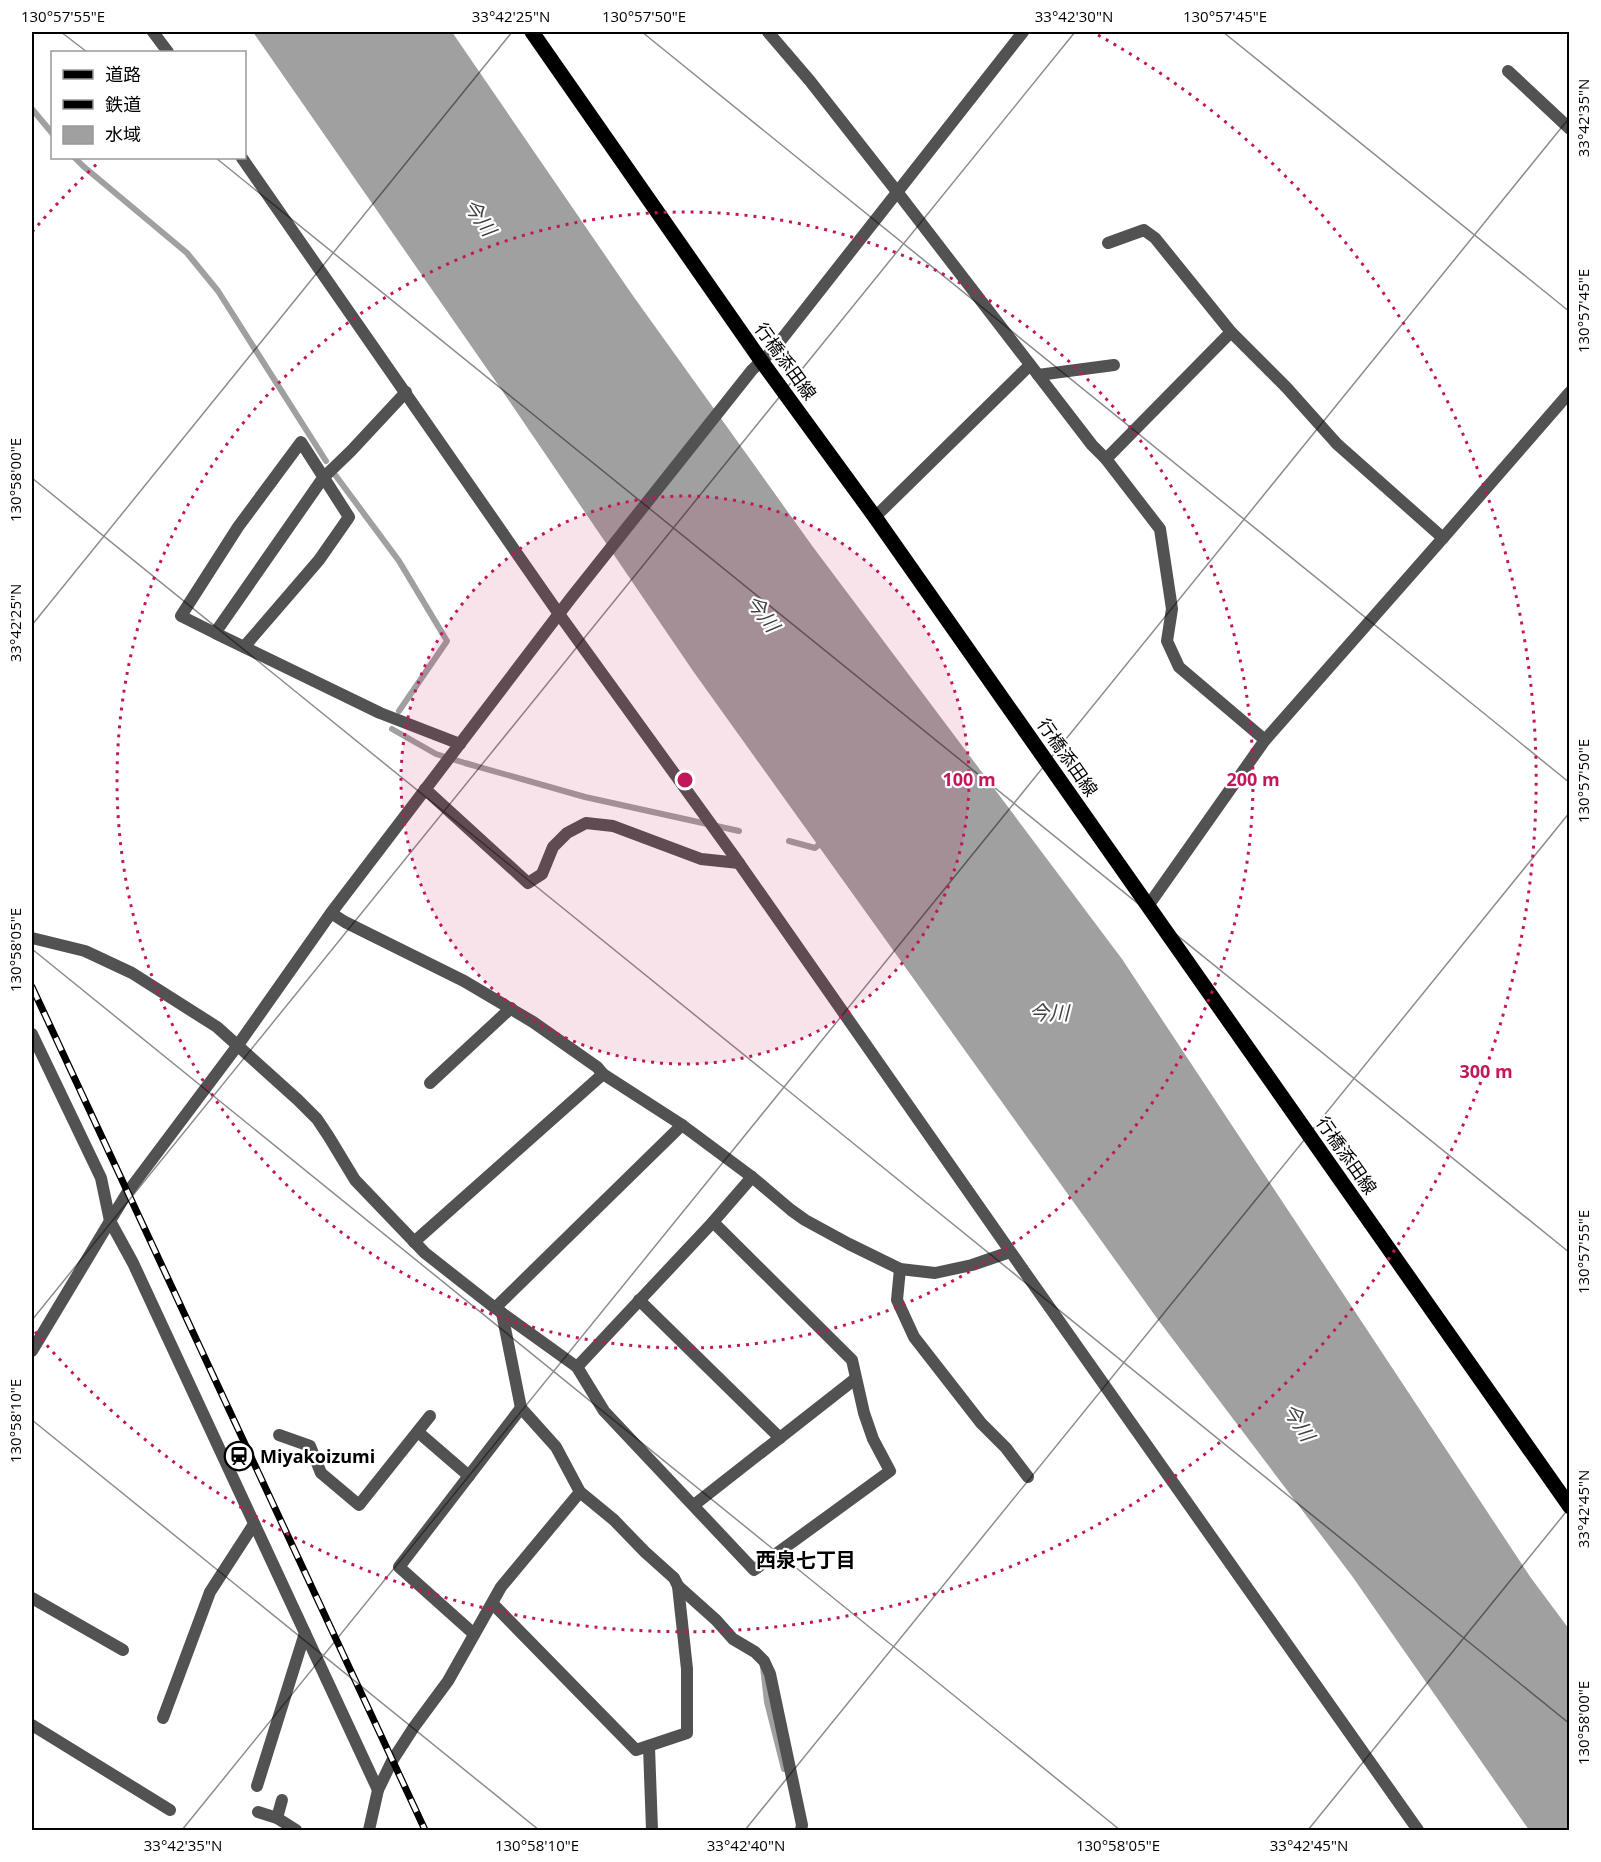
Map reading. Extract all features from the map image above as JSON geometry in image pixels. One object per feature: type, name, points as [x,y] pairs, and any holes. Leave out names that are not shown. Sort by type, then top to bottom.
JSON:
[{"type":"main road","name":"行橋添田線","points":[[532,32],[757,366],[875,517],[1569,1507]]},
{"type":"street","points":[[153,32],[167,51]]},
{"type":"street","points":[[768,32],[810,81],[1092,445],[1106,459],[1160,529],[1173,609],[1167,641],[1179,667],[1265,740]]},
{"type":"street","points":[[32,1351],[127,1193],[238,1046],[331,913],[571,597],[898,193],[1023,32]]},
{"type":"street","points":[[1508,71],[1569,129]]},
{"type":"street","points":[[243,159],[559,614],[736,860],[1419,1830]]},
{"type":"street","points":[[1108,243],[1144,230],[1155,238],[1231,332],[1286,387],[1337,444],[1443,538]]},
{"type":"street","points":[[1106,459],[1231,332]]},
{"type":"street","points":[[875,517],[1034,370],[1114,365]]},
{"type":"street","points":[[215,633],[323,478],[406,392]]},
{"type":"street","points":[[1148,906],[1265,740],[1569,392]]},
{"type":"street","points":[[244,647],[319,560],[349,517],[301,442],[238,527],[181,616],[215,633],[380,713],[458,746]]},
{"type":"street","points":[[425,789],[528,883],[542,874],[553,847],[567,833],[586,823],[613,826],[701,859],[736,860]]},
{"type":"street","points":[[331,913],[464,981],[511,1008],[597,1067],[603,1074],[682,1125],[752,1176],[805,1220],[849,1244],[900,1269],[935,1274],[1010,1252]]},
{"type":"street","points":[[32,938],[85,951],[132,972],[217,1027],[317,1119],[355,1180],[425,1253],[577,1367],[604,1411],[754,1570],[890,1471],[873,1439],[864,1413],[852,1360],[713,1222]]},
{"type":"street","points":[[430,1083],[511,1008]]},
{"type":"street","points":[[32,1034],[101,1178],[110,1221],[133,1263],[378,1790]]},
{"type":"street","points":[[414,1242],[603,1074]]},
{"type":"street","points":[[499,1310],[682,1125]]},
{"type":"street","points":[[577,1367],[713,1222],[752,1176]]},
{"type":"street","points":[[900,1269],[897,1300],[914,1337],[981,1423],[1006,1448],[1028,1477]]},
{"type":"street","points":[[639,1300],[780,1438]]},
{"type":"street","points":[[493,1604],[636,1750],[687,1733],[687,1669],[678,1586],[674,1578],[614,1520],[580,1492],[556,1447],[522,1408],[499,1310]]},
{"type":"street","points":[[694,1504],[855,1379]]},
{"type":"street","points":[[474,1634],[399,1567],[522,1408]]},
{"type":"street","points":[[279,1435],[310,1446],[321,1473],[359,1505],[430,1416]]},
{"type":"street","points":[[418,1432],[469,1476]]},
{"type":"street","points":[[369,1830],[378,1790],[392,1761],[448,1681],[501,1587],[580,1492]]},
{"type":"street","points":[[163,1718],[210,1592],[254,1524]]},
{"type":"street","points":[[678,1586],[716,1620],[733,1639],[755,1652],[764,1661],[770,1674],[802,1825],[801,1830]]},
{"type":"street","points":[[32,1598],[123,1650]]},
{"type":"street","points":[[257,1786],[305,1633]]},
{"type":"street","points":[[32,1725],[170,1810]]},
{"type":"street","points":[[649,1747],[652,1830]]},
{"type":"street","points":[[277,1818],[282,1800]]},
{"type":"street","points":[[258,1812],[277,1818],[296,1830]]},
{"type":"water","name":"今川","points":[[253,32],[452,32],[631,293],[813,547],[1122,959],[1531,1578],[1569,1629],[1569,1830],[1529,1830],[1352,1576],[1156,1317],[693,671]]},
{"type":"waterway","points":[[32,109],[51,132]]},
{"type":"waterway","points":[[76,159],[187,253],[218,291],[326,461]]},
{"type":"waterway","points":[[336,476],[399,561],[447,641],[399,711]]},
{"type":"waterway","points":[[392,729],[436,754],[465,763],[585,797],[739,831]]},
{"type":"waterway","points":[[789,841],[815,848],[824,840]]},
{"type":"waterway","points":[[763,1667],[767,1702],[784,1769]]},
{"type":"railway","points":[[32,987],[425,1830]]},
{"type":"place","name":"Miyakoizumi","points":[[239,1456]]},
{"type":"district","name":"西泉七丁目","points":[[806,1559]]}]
